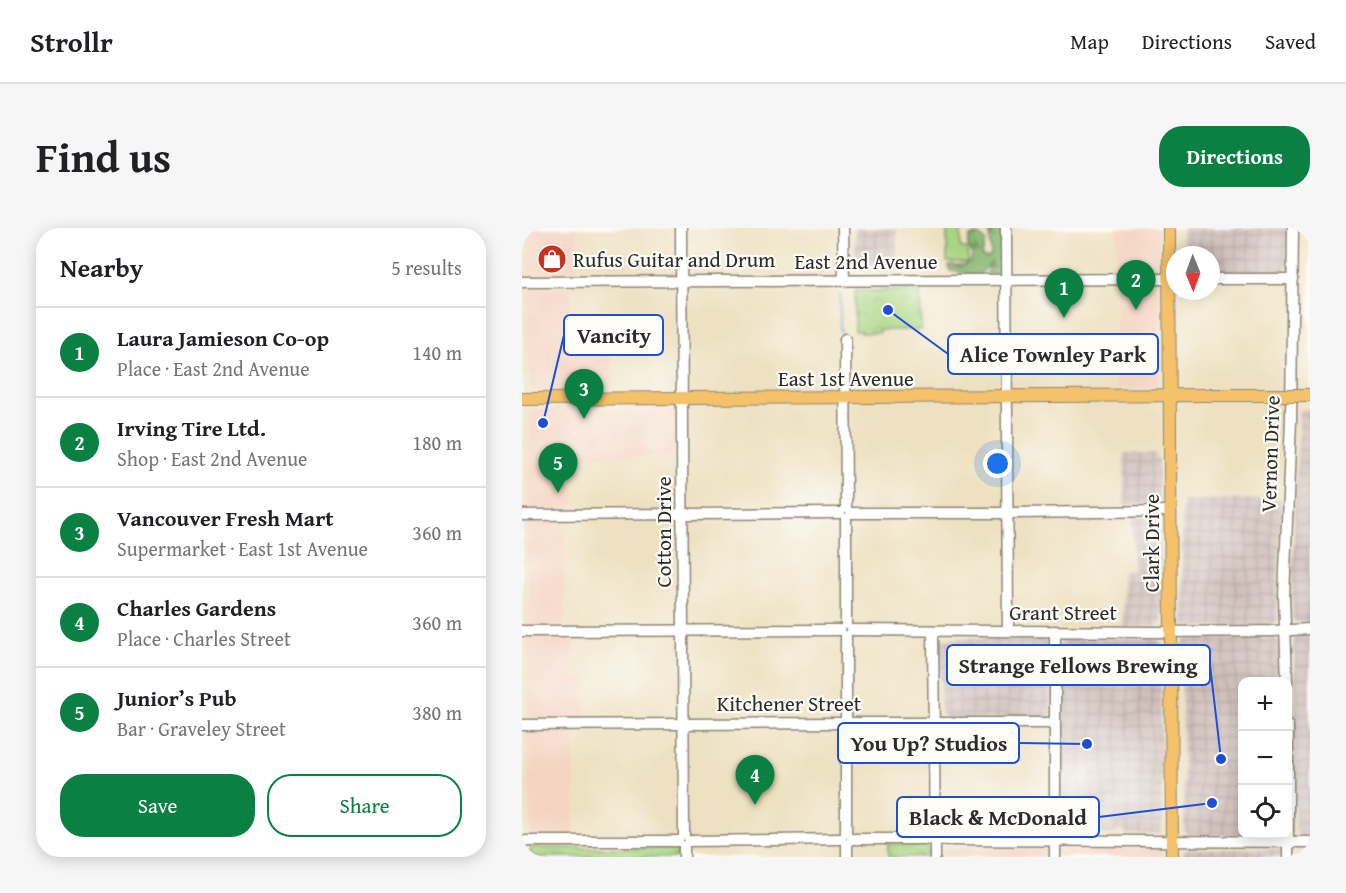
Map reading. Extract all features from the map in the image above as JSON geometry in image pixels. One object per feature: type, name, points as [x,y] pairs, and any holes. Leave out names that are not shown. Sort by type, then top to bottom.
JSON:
[{"type":"main road","name":"Clark Drive","points":[[1169,228],[1170,246]]},
{"type":"main road","name":"Clark Drive","points":[[1172,300],[1170,511],[1172,857]]},
{"type":"main road","name":"East 1st Avenue","points":[[522,399],[1310,395]]},
{"type":"street","name":"Cotton Drive","points":[[681,228],[684,844]]},
{"type":"street","points":[[843,228],[844,281]]},
{"type":"street","points":[[1006,228],[1008,631]]},
{"type":"street","name":"Vernon Drive","points":[[1287,677],[1284,597],[1291,420],[1293,228]]},
{"type":"street","name":"East 2nd Avenue","points":[[522,282],[1166,279]]},
{"type":"street","points":[[1220,279],[1293,279]]},
{"type":"street","points":[[845,339],[846,857]]},
{"type":"street","points":[[522,515],[1170,511]]},
{"type":"street","name":"Grant Street","points":[[522,631],[1171,632],[1310,629]]},
{"type":"street","points":[[933,631],[935,857]]},
{"type":"street","points":[[1055,631],[1055,857]]},
{"type":"street","name":"Kitchener Street","points":[[522,724],[1055,723]]},
{"type":"street","points":[[1287,731],[1288,857]]},
{"type":"street","points":[[522,841],[684,844],[846,839],[1310,842]]},
{"type":"shaded area","points":[[528,228],[577,228],[577,276],[547,276],[544,278],[529,275]]},
{"type":"shaded area","points":[[855,228],[897,228],[897,269],[855,269]]},
{"type":"shaded area","points":[[1116,228],[1159,228],[1157,271],[1118,273]]},
{"type":"shaded area","points":[[1182,228],[1288,228],[1288,266],[1278,272],[1220,272],[1220,246],[1182,246]]},
{"type":"shaded area","points":[[1118,286],[1152,286],[1158,289],[1159,382],[1155,388],[1118,388],[1116,384],[1116,290]]},
{"type":"shaded area","points":[[571,288],[572,336],[611,336],[612,390],[536,390],[531,388],[529,383],[528,295],[531,289]]},
{"type":"shaded area","points":[[673,407],[676,411],[676,451],[671,456],[580,456],[575,462],[575,503],[572,509],[534,510],[530,507],[530,415],[532,412],[541,409]]},
{"type":"shaded area","points":[[1299,409],[1310,409],[1310,624],[1296,622],[1291,617]]},
{"type":"shaded area","points":[[1124,453],[1156,453],[1159,459],[1159,500],[1157,503],[1124,506]]},
{"type":"shaded area","points":[[1282,499],[1278,619],[1276,622],[1265,627],[1191,627],[1183,624],[1182,500]]},
{"type":"shaded area","points":[[1133,516],[1154,518],[1160,524],[1161,566],[1157,569],[1157,575],[1161,578],[1161,620],[1156,625],[1123,627],[1122,571],[1133,571]]},
{"type":"shaded area","points":[[531,521],[564,521],[565,621],[562,626],[531,626],[529,623],[527,526]]},
{"type":"shaded area","points":[[1310,634],[1310,836],[1301,836],[1296,829],[1294,640],[1297,635]]},
{"type":"shaded area","points":[[573,636],[573,678],[586,678],[586,719],[535,720],[529,716],[528,643],[531,637]]},
{"type":"shaded area","points":[[951,637],[1042,639],[1046,641],[1050,654],[1051,717],[1049,719],[947,719],[941,713],[940,647],[942,641]]},
{"type":"shaded area","points":[[1193,637],[1270,637],[1276,638],[1280,643],[1281,677],[1238,677],[1238,835],[1188,834],[1184,832],[1181,646],[1184,640]]},
{"type":"shaded area","points":[[1066,639],[1155,639],[1161,642],[1162,828],[1160,834],[1127,834],[1117,830],[1115,834],[1066,834],[1063,832],[1059,820],[1060,643]]},
{"type":"shaded area","points":[[572,730],[575,734],[574,835],[536,836],[530,832],[528,737],[531,731]]},
{"type":"shaded area","points":[[946,848],[1043,848],[1048,851],[1049,857],[941,857],[942,850]]},
{"type":"shaded area","points":[[1068,849],[1156,849],[1160,850],[1162,857],[1063,857],[1063,852]]},
{"type":"shaded area","points":[[1190,849],[1277,849],[1281,851],[1282,857],[1182,857],[1184,851]]},
{"type":"green space","points":[[947,228],[961,228],[961,248],[968,248],[968,262],[947,262]]},
{"type":"green space","points":[[971,228],[1003,228],[1003,268],[998,274],[987,274],[989,265],[979,275],[950,271],[949,265],[964,265],[971,261],[972,254],[968,245],[970,236],[979,235],[986,241],[982,256],[987,259],[991,256],[989,232]]},
{"type":"green space","points":[[920,290],[921,330],[879,330],[879,333],[855,331],[855,291]]},
{"type":"green space","points":[[923,843],[927,845],[929,857],[888,857],[888,844]]},
{"type":"green space","points":[[534,847],[665,848],[676,847],[678,857],[529,857]]},
{"type":"waterway","points":[[840,295],[841,332]]},
{"type":"place","name":"Rufus Guitar and Drum","points":[[552,259]]},
{"type":"place","name":"Alice Townley Park","points":[[888,310]]},
{"type":"place","name":"Irving Tire Ltd.","points":[[1136,310]]},
{"type":"place","name":"Laura Jamieson Co-op","points":[[1064,318]]},
{"type":"place","name":"Vancouver Fresh Mart","points":[[584,419]]},
{"type":"place","name":"Vancity","points":[[543,423]]},
{"type":"place","name":"Junior’s Pub","points":[[558,493]]},
{"type":"place","name":"You Up? Studios","points":[[1087,744]]},
{"type":"place","name":"Strange Fellows Brewing","points":[[1221,759]]},
{"type":"place","name":"Black & McDonald","points":[[1212,803]]},
{"type":"place","name":"Charles Gardens","points":[[755,805]]}]
